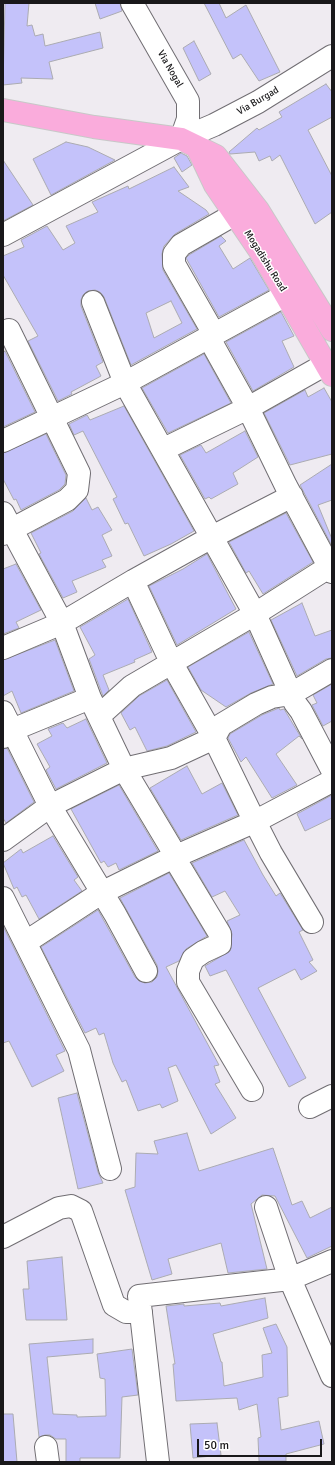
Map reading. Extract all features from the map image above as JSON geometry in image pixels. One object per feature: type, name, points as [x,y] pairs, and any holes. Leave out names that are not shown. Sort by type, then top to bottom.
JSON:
[{"type":"highway","points":[[3,110],[13,110],[94,127],[189,143],[216,156],[258,210],[332,330]]},
{"type":"highway","name":"Mogadishu Road","points":[[189,143],[215,185],[262,254],[329,370]]},
{"type":"street","name":"Via Nogal","points":[[132,3],[188,101],[189,143]]},
{"type":"street","name":"Via Burgad","points":[[3,235],[189,143],[214,125],[258,102],[332,56]]},
{"type":"street","points":[[146,971],[115,914],[50,806],[6,726],[94,707],[255,614],[331,568],[292,496],[174,264],[174,254],[181,245],[235,214]]},
{"type":"street","points":[[3,441],[126,383],[286,295]]},
{"type":"street","points":[[93,302],[126,383],[255,614],[290,694],[332,770]]},
{"type":"street","points":[[5,327],[80,473],[77,490],[67,500],[6,525],[62,623],[94,707],[124,769],[220,934],[220,944],[203,952],[193,960],[188,971],[188,982],[252,1090]]},
{"type":"street","points":[[164,449],[329,370]]},
{"type":"street","points":[[3,648],[62,623],[212,537],[292,496]]},
{"type":"street","points":[[133,581],[172,662],[214,738],[271,853],[312,922]]},
{"type":"street","points":[[3,840],[50,806],[124,769],[170,758],[214,738],[221,725],[256,704],[272,697],[290,694],[332,670]]},
{"type":"street","points":[[26,942],[101,893],[174,857],[256,821],[332,781]]},
{"type":"street","points":[[3,898],[79,1050],[110,1169]]},
{"type":"street","points":[[310,1107],[332,1096]]},
{"type":"street","points":[[3,1237],[59,1208],[71,1206],[81,1211],[114,1305],[126,1312],[141,1312]]},
{"type":"street","points":[[266,1207],[290,1279],[332,1376]]},
{"type":"street","points":[[158,1462],[139,1296],[290,1279],[332,1261]]},
{"type":"building","points":[[5,3],[29,3],[27,26],[32,25],[35,36],[43,34],[45,46],[100,32],[103,48],[49,62],[53,79],[21,78],[22,83],[3,85]]},
{"type":"building","points":[[95,3],[120,3],[122,11],[100,19]]},
{"type":"building","points":[[204,3],[219,3],[226,18],[246,5],[280,72],[259,81],[241,54],[233,59]]},
{"type":"building","points":[[194,41],[211,74],[199,81],[183,48]]},
{"type":"building","points":[[326,84],[332,92],[332,117],[308,130],[332,176],[332,212],[315,224],[280,155],[272,161],[270,156],[259,161],[255,152],[230,154],[229,152],[257,128],[259,130],[282,117],[279,112]]},
{"type":"building","points":[[66,142],[88,147],[115,160],[51,195],[33,159]]},
{"type":"building","points":[[181,153],[187,156],[192,165],[182,172],[174,158]]},
{"type":"building","points":[[3,160],[33,205],[3,221]]},
{"type":"building","points":[[174,167],[189,187],[178,191],[206,210],[209,214],[175,234],[164,246],[162,254],[163,270],[197,329],[131,365],[104,297],[100,292],[95,290],[88,291],[83,295],[81,306],[103,362],[96,366],[101,376],[71,392],[72,394],[58,401],[28,341],[38,336],[3,275],[3,256],[24,247],[21,240],[47,226],[63,250],[75,243],[66,226],[98,212],[92,202],[128,186],[129,189]],"holes":[[[171,301],[182,323],[154,338],[146,313]]]},
{"type":"building","points":[[221,236],[226,241],[219,246],[233,269],[250,258],[269,290],[219,317],[186,258]]},
{"type":"building","points":[[281,312],[294,336],[282,341],[294,367],[253,391],[226,342]]},
{"type":"building","points":[[5,351],[35,412],[3,427],[3,353]]},
{"type":"building","points":[[204,354],[231,403],[168,433],[142,388]]},
{"type":"building","points":[[324,388],[332,402],[332,454],[290,465],[264,413],[305,390],[308,397]]},
{"type":"building","points":[[124,406],[194,531],[171,544],[144,556],[128,523],[125,524],[113,499],[117,497],[83,431],[74,435],[69,424],[87,415],[90,420]]},
{"type":"building","points":[[245,431],[258,457],[233,473],[238,484],[211,499],[209,497],[205,499],[180,455],[201,445],[206,453]]},
{"type":"building","points":[[46,434],[66,475],[65,484],[59,490],[21,510],[3,479],[3,453]]},
{"type":"building","points":[[332,464],[332,500],[318,505],[332,539],[332,546],[300,485]]},
{"type":"building","points":[[86,498],[92,510],[98,507],[112,530],[102,535],[112,556],[102,560],[106,567],[72,581],[77,592],[63,598],[39,554],[41,553],[31,533],[73,511]]},
{"type":"building","points":[[286,513],[313,562],[263,594],[249,571],[246,573],[229,542]]},
{"type":"building","points":[[207,554],[236,609],[177,645],[149,586],[183,569]]},
{"type":"building","points":[[16,564],[41,610],[16,622],[19,628],[3,634],[3,569]]},
{"type":"building","points":[[128,599],[152,652],[134,660],[135,662],[103,675],[109,690],[103,696],[89,659],[95,655],[80,627]]},
{"type":"building","points":[[302,603],[315,636],[332,630],[332,658],[326,659],[297,676],[271,620]]},
{"type":"building","points":[[249,632],[273,684],[251,693],[226,707],[201,690],[188,667]]},
{"type":"building","points":[[55,640],[74,691],[21,713],[12,691],[3,696],[3,660]]},
{"type":"building","points":[[167,680],[196,732],[167,746],[147,751],[135,727],[130,730],[121,713],[139,696]]},
{"type":"building","points":[[332,684],[332,721],[323,726],[312,705],[317,703],[313,695]]},
{"type":"building","points":[[279,708],[280,710],[284,709],[302,739],[299,736],[276,754],[297,785],[272,798],[246,757],[241,762],[228,738],[230,734],[262,715]]},
{"type":"building","points":[[86,719],[107,763],[56,789],[46,770],[50,767],[37,744],[52,736],[48,729],[63,723],[67,728]]},
{"type":"building","points":[[7,748],[34,802],[6,823],[3,818],[3,749]]},
{"type":"building","points":[[187,766],[202,794],[222,783],[238,815],[181,840],[150,788]]},
{"type":"building","points":[[119,785],[158,851],[119,870],[116,863],[108,867],[104,861],[101,863],[71,809]]},
{"type":"building","points":[[332,795],[332,818],[305,831],[297,814]]},
{"type":"building","points":[[53,836],[78,877],[74,880],[82,891],[39,919],[26,895],[22,897],[17,887],[14,889],[3,863],[21,849],[23,853]]},
{"type":"building","points":[[244,840],[276,896],[280,893],[303,930],[299,932],[313,960],[309,962],[317,971],[301,980],[295,969],[258,988],[306,1078],[289,1087],[226,970],[210,976],[205,966],[230,951],[232,934],[227,921],[240,915],[225,891],[212,897],[192,863]]},
{"type":"building","points":[[169,873],[207,936],[186,949],[179,961],[166,967],[219,1065],[214,1066],[220,1082],[215,1084],[236,1118],[211,1134],[176,1065],[168,1068],[178,1101],[162,1108],[160,1104],[138,1111],[126,1080],[122,1082],[113,1063],[104,1033],[99,1035],[96,1028],[85,1033],[41,947],[98,910],[135,977],[139,981],[145,983],[152,982],[157,977],[157,965],[120,898]]},
{"type":"building","points":[[3,926],[65,1051],[56,1055],[64,1071],[32,1087],[9,1041],[3,1043]]},
{"type":"building","points":[[77,1093],[98,1172],[103,1183],[78,1189],[58,1098]]},
{"type":"building","points":[[187,1133],[199,1171],[273,1148],[292,1205],[302,1201],[310,1218],[332,1207],[332,1246],[307,1258],[275,1196],[262,1195],[251,1204],[267,1269],[228,1273],[221,1243],[168,1259],[172,1274],[152,1280],[125,1190],[135,1187],[136,1153],[158,1154],[154,1141]]},
{"type":"building","points":[[62,1257],[67,1320],[26,1320],[23,1289],[29,1289],[27,1261]]},
{"type":"building","points":[[265,1298],[268,1318],[213,1334],[222,1362],[224,1386],[263,1377],[262,1355],[272,1353],[263,1328],[276,1324],[287,1347],[288,1396],[278,1398],[281,1430],[319,1421],[324,1444],[286,1454],[286,1461],[259,1461],[258,1438],[261,1437],[257,1404],[239,1410],[237,1398],[176,1401],[173,1364],[175,1364],[166,1306],[220,1303],[221,1306]]},
{"type":"building","points":[[93,1339],[93,1353],[47,1357],[53,1414],[77,1415],[77,1417],[106,1416],[105,1379],[100,1378],[97,1354],[132,1349],[138,1395],[122,1397],[120,1458],[80,1458],[80,1462],[66,1462],[66,1439],[56,1439],[50,1435],[39,1437],[29,1344]]},
{"type":"building","points":[[3,1414],[13,1414],[17,1462],[3,1462]]},
{"type":"building","points":[[217,1423],[221,1455],[193,1458],[190,1424]]}]
